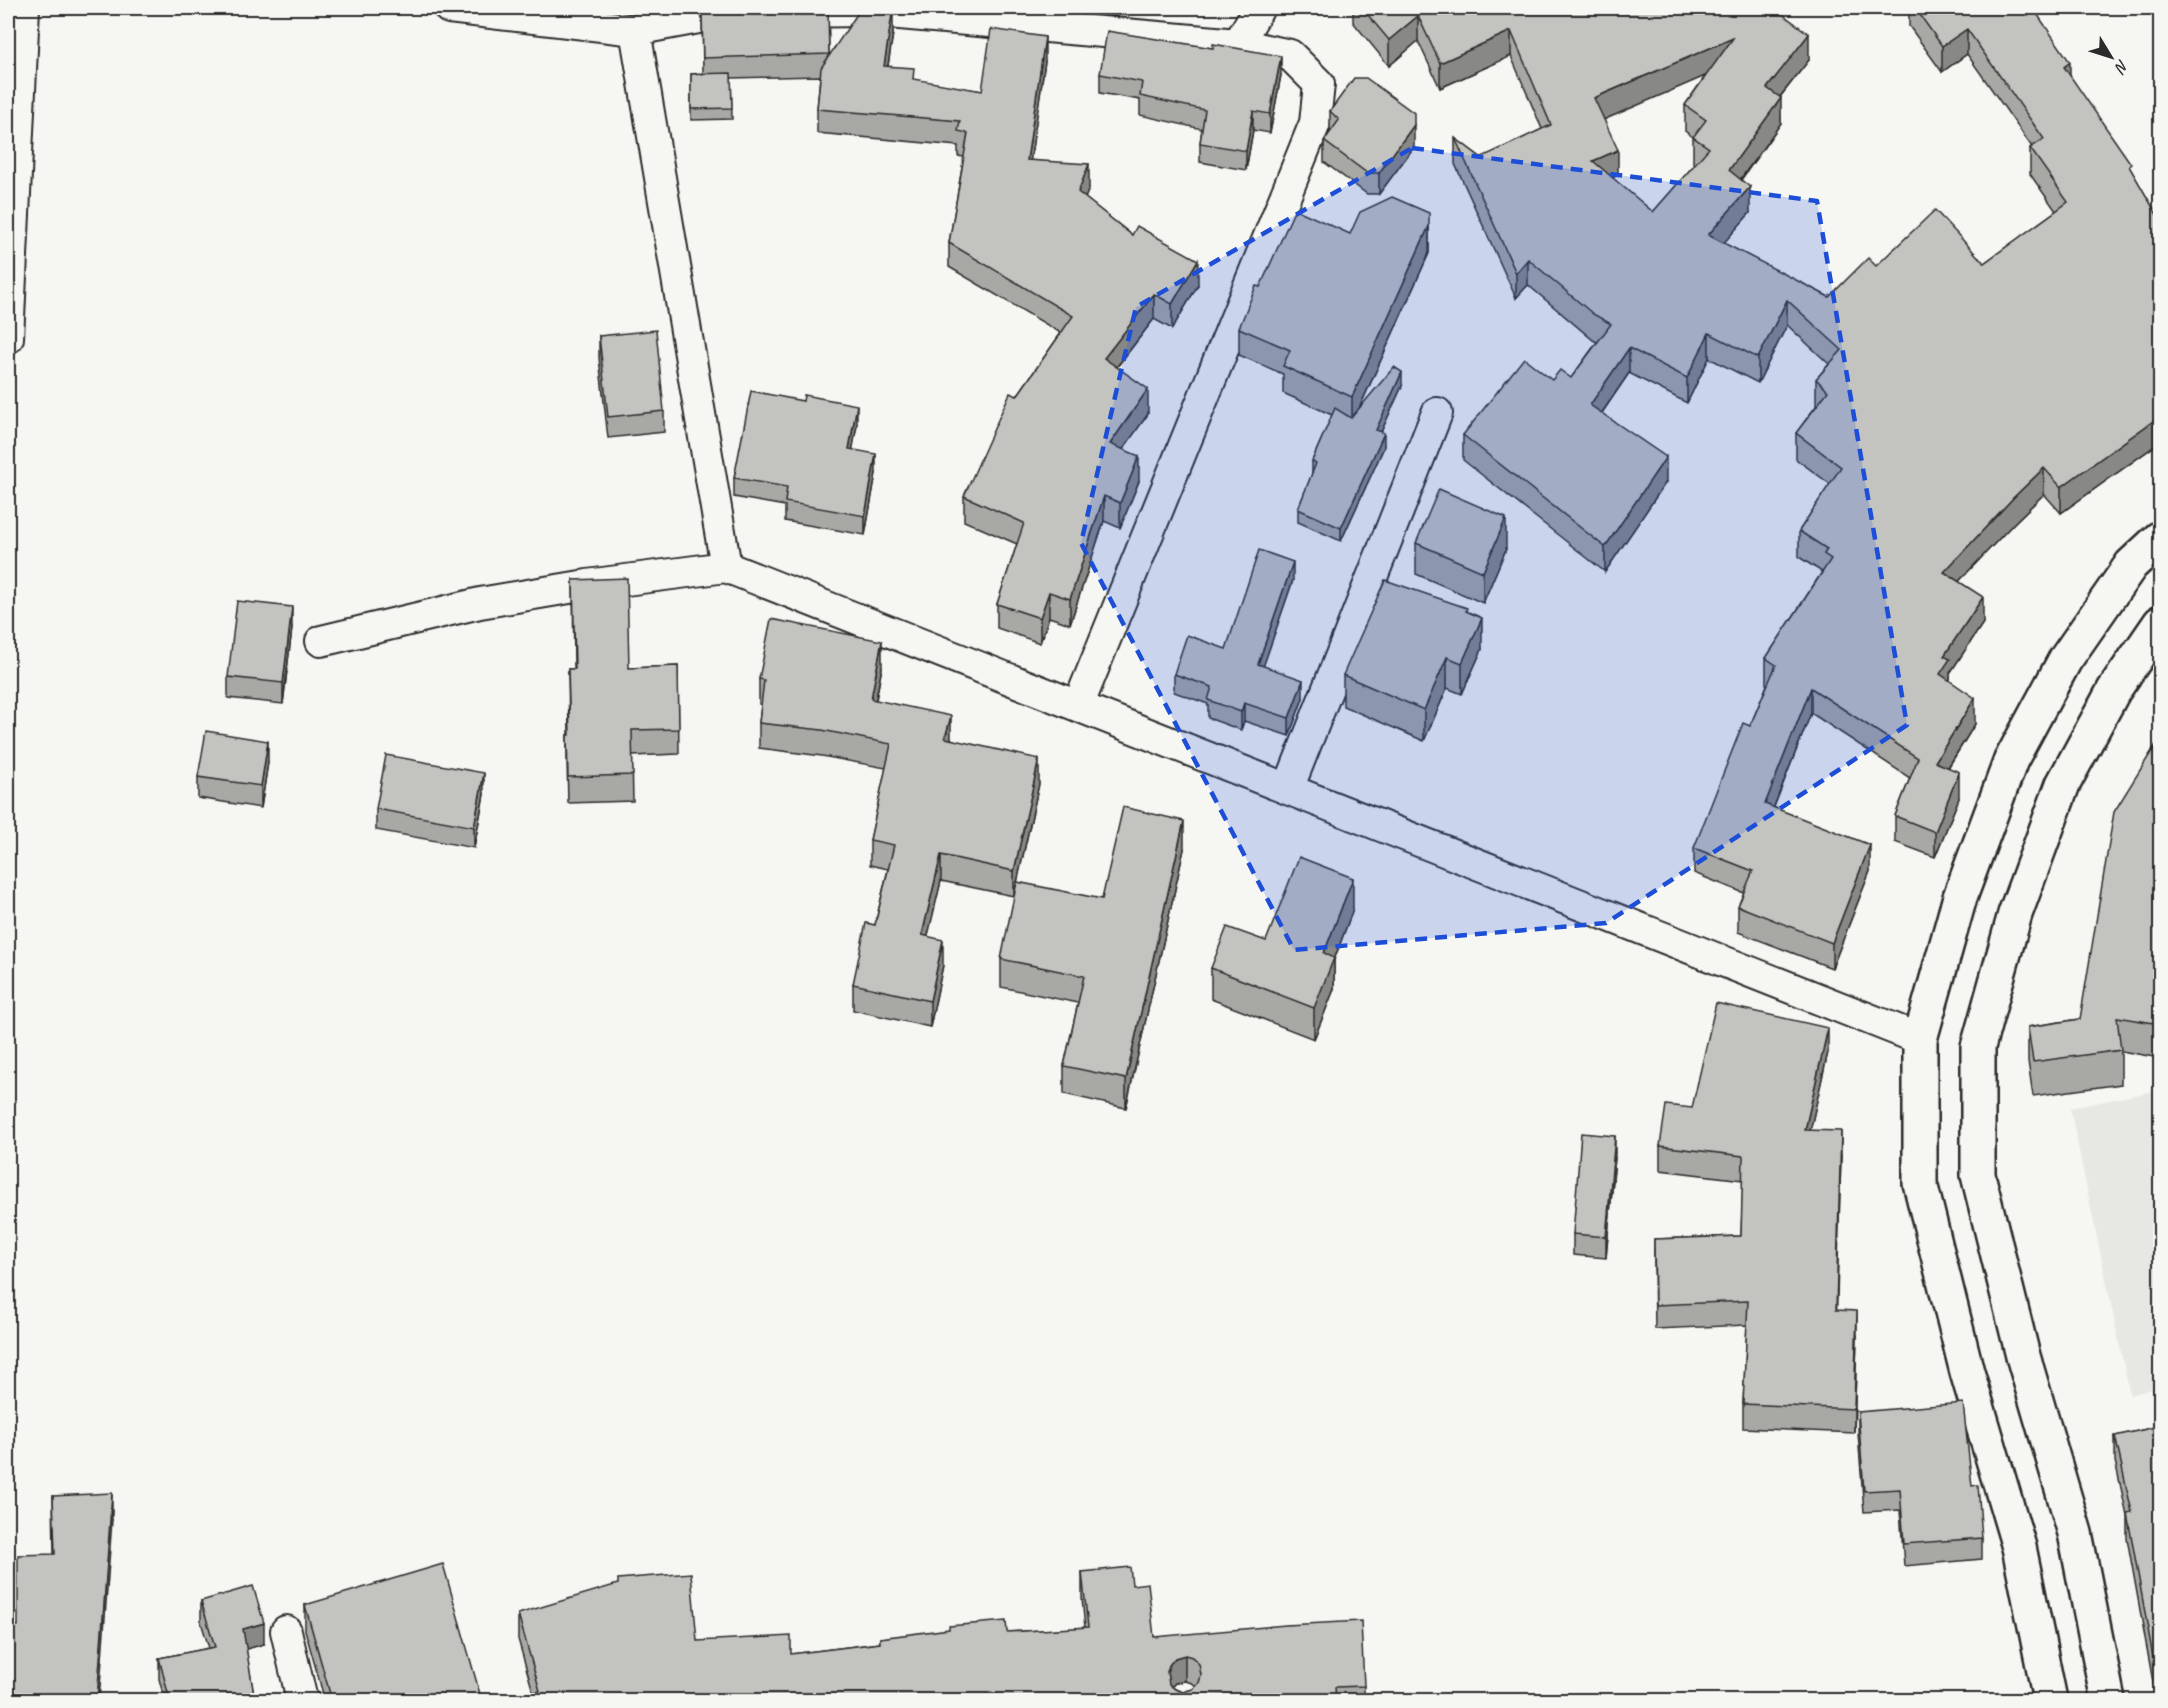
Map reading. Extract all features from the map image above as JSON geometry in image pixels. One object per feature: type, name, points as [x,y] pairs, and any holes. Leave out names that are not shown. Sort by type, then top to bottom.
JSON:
[{"type":"main road","points":[[2050,1701],[2019,1547],[1967,1372],[1920,1183],[1920,1039],[1960,897],[2011,760],[2065,660],[2131,565],[2160,538]]},
{"type":"main road","points":[[2108,1701],[2075,1533],[2023,1356],[1978,1175],[1978,1047],[2015,914],[2063,784],[2114,690],[2160,623]]},
{"type":"street","points":[[8,338],[24,8]]},
{"type":"street","points":[[449,8],[557,14],[635,30],[704,17],[865,9],[1238,44],[1290,55],[1319,84],[1315,123],[1078,706]]},
{"type":"street","points":[[1238,44],[1259,8]]},
{"type":"street","points":[[635,30],[726,567]]},
{"type":"street","points":[[1288,789],[1437,413]]},
{"type":"street","points":[[321,641],[480,603],[587,585],[726,567],[1920,1039]]},
{"type":"street","points":[[286,1631],[302,1701]]},
{"type":"highlighted area","points":[[1412,148],[1817,201],[1907,725],[1606,923],[1294,950],[1081,543],[1136,307]]},
{"type":"shaded area","points":[[2160,1090],[2160,1387],[2130,1395],[2070,1108]]},
{"type":"building","points":[[828,8],[829,54],[703,58],[702,14]]},
{"type":"building","points":[[861,8],[893,8],[884,66],[914,68],[913,79],[982,91],[991,29],[1045,37],[1027,160],[1089,164],[1078,192],[1132,235],[1137,226],[1198,260],[1172,304],[1154,294],[1104,358],[1148,389],[1110,444],[1139,456],[1120,503],[1104,496],[1070,599],[1049,592],[1040,618],[997,604],[1024,523],[964,496],[1010,393],[1017,396],[1073,316],[949,243],[968,133],[958,131],[960,121],[817,109],[821,68]]},
{"type":"building","points":[[1362,8],[1774,8],[1809,34],[1767,88],[1781,98],[1729,170],[1750,187],[1708,235],[1829,297],[1868,258],[1876,266],[1935,210],[1984,263],[2068,202],[2030,148],[2044,139],[1967,29],[1942,46],[1915,8],[2033,8],[2070,62],[2064,67],[2131,164],[2129,166],[2160,220],[2160,416],[2061,487],[2044,468],[1944,572],[1983,597],[1944,656],[1950,659],[1940,674],[1975,698],[1935,762],[1959,772],[1935,832],[1895,816],[1918,758],[1811,688],[1765,804],[1870,845],[1832,943],[1738,906],[1753,871],[1694,848],[1743,723],[1750,726],[1776,665],[1766,658],[1831,559],[1824,554],[1827,549],[1799,531],[1841,467],[1796,433],[1828,391],[1816,379],[1842,350],[1787,300],[1758,358],[1709,333],[1687,378],[1629,348],[1590,405],[1666,457],[1605,547],[1463,435],[1524,358],[1552,380],[1560,370],[1571,378],[1611,324],[1593,314],[1528,259],[1516,273],[1455,138],[1483,159],[1482,157],[1551,125],[1511,31],[1440,63],[1418,16],[1389,40]],"holes":[[[1733,38],[1685,105],[1706,120],[1693,137],[1709,148],[1653,212],[1593,161],[1618,150],[1594,98]]]},
{"type":"building","points":[[1107,31],[1213,48],[1213,44],[1281,56],[1270,114],[1253,111],[1246,151],[1200,143],[1205,110],[1140,96],[1142,82],[1100,74]]},
{"type":"building","points":[[731,73],[732,108],[691,109],[691,74]]},
{"type":"building","points":[[1354,78],[1366,78],[1414,113],[1414,125],[1379,173],[1367,173],[1324,141],[1339,120],[1330,111]]},
{"type":"building","points":[[1392,197],[1429,213],[1429,226],[1352,397],[1283,366],[1290,350],[1239,328],[1256,286],[1260,287],[1295,209],[1350,234],[1360,212]]},
{"type":"building","points":[[656,330],[664,411],[608,417],[599,336]]},
{"type":"building","points":[[1394,367],[1402,372],[1376,430],[1384,433],[1341,528],[1298,509],[1316,463],[1312,461],[1335,408],[1351,418]]},
{"type":"building","points":[[751,391],[803,401],[804,395],[857,405],[849,449],[876,454],[865,516],[785,502],[787,487],[734,478]]},
{"type":"building","points":[[1439,489],[1506,518],[1483,572],[1416,543]]},
{"type":"building","points":[[1259,550],[1293,562],[1258,664],[1303,680],[1289,718],[1244,703],[1241,712],[1208,700],[1212,687],[1174,674],[1187,635],[1226,649]]},
{"type":"building","points":[[627,578],[629,668],[678,666],[679,729],[632,730],[633,775],[568,777],[567,735],[570,735],[568,669],[575,669],[573,580]]},
{"type":"building","points":[[1385,580],[1467,608],[1466,611],[1482,618],[1462,663],[1447,657],[1424,710],[1343,675]]},
{"type":"building","points":[[237,601],[292,607],[283,683],[228,677]]},
{"type":"building","points":[[771,619],[882,641],[871,699],[951,716],[945,738],[1039,759],[1014,871],[941,855],[922,935],[943,940],[930,1001],[853,984],[866,923],[875,925],[894,845],[870,840],[891,744],[822,730],[759,723],[764,680],[759,679]]},
{"type":"building","points":[[206,731],[268,741],[261,786],[198,777]]},
{"type":"building","points":[[2160,738],[2160,1024],[2117,1017],[2121,1050],[2033,1062],[2028,1027],[2080,1019],[2114,812]]},
{"type":"building","points":[[386,755],[484,773],[474,827],[376,809]]},
{"type":"building","points":[[1123,807],[1184,821],[1126,1079],[1064,1066],[1084,976],[1001,959],[1017,882],[1102,899]]},
{"type":"building","points":[[1299,857],[1353,878],[1324,953],[1334,958],[1314,1008],[1211,968],[1227,927],[1266,941]]},
{"type":"building","points":[[1716,1003],[1828,1028],[1805,1130],[1841,1131],[1836,1310],[1857,1311],[1854,1409],[1743,1404],[1748,1301],[1655,1305],[1654,1239],[1741,1236],[1743,1156],[1660,1146],[1666,1105],[1692,1108]]},
{"type":"building","points":[[1581,1133],[1615,1136],[1606,1237],[1573,1234]]},
{"type":"building","points":[[1963,1403],[1972,1486],[1978,1485],[1982,1538],[1904,1544],[1900,1489],[1864,1491],[1858,1412]]},
{"type":"building","points":[[2160,1426],[2160,1667],[2155,1668],[2127,1513],[2132,1512],[2115,1436]]},
{"type":"building","points":[[112,1493],[97,1701],[8,1701],[8,1625],[18,1626],[18,1555],[55,1554],[53,1496]]},
{"type":"building","points":[[443,1564],[482,1701],[332,1701],[305,1605]]},
{"type":"building","points":[[1130,1567],[1132,1585],[1148,1583],[1154,1637],[1361,1621],[1364,1686],[1335,1687],[1336,1701],[1253,1701],[1253,1693],[1170,1701],[492,1701],[540,1691],[518,1614],[618,1584],[618,1579],[691,1573],[697,1641],[791,1636],[791,1654],[880,1643],[880,1638],[949,1629],[949,1626],[1006,1621],[1007,1632],[1088,1627],[1082,1572]],"holes":[[[1185,1655],[1192,1657],[1199,1664],[1201,1675],[1199,1683],[1193,1689],[1183,1692],[1175,1689],[1169,1684],[1167,1672],[1169,1665],[1175,1658]]]},
{"type":"building","points":[[253,1586],[264,1623],[243,1629],[255,1701],[170,1701],[159,1658],[215,1647],[201,1601]]}]
